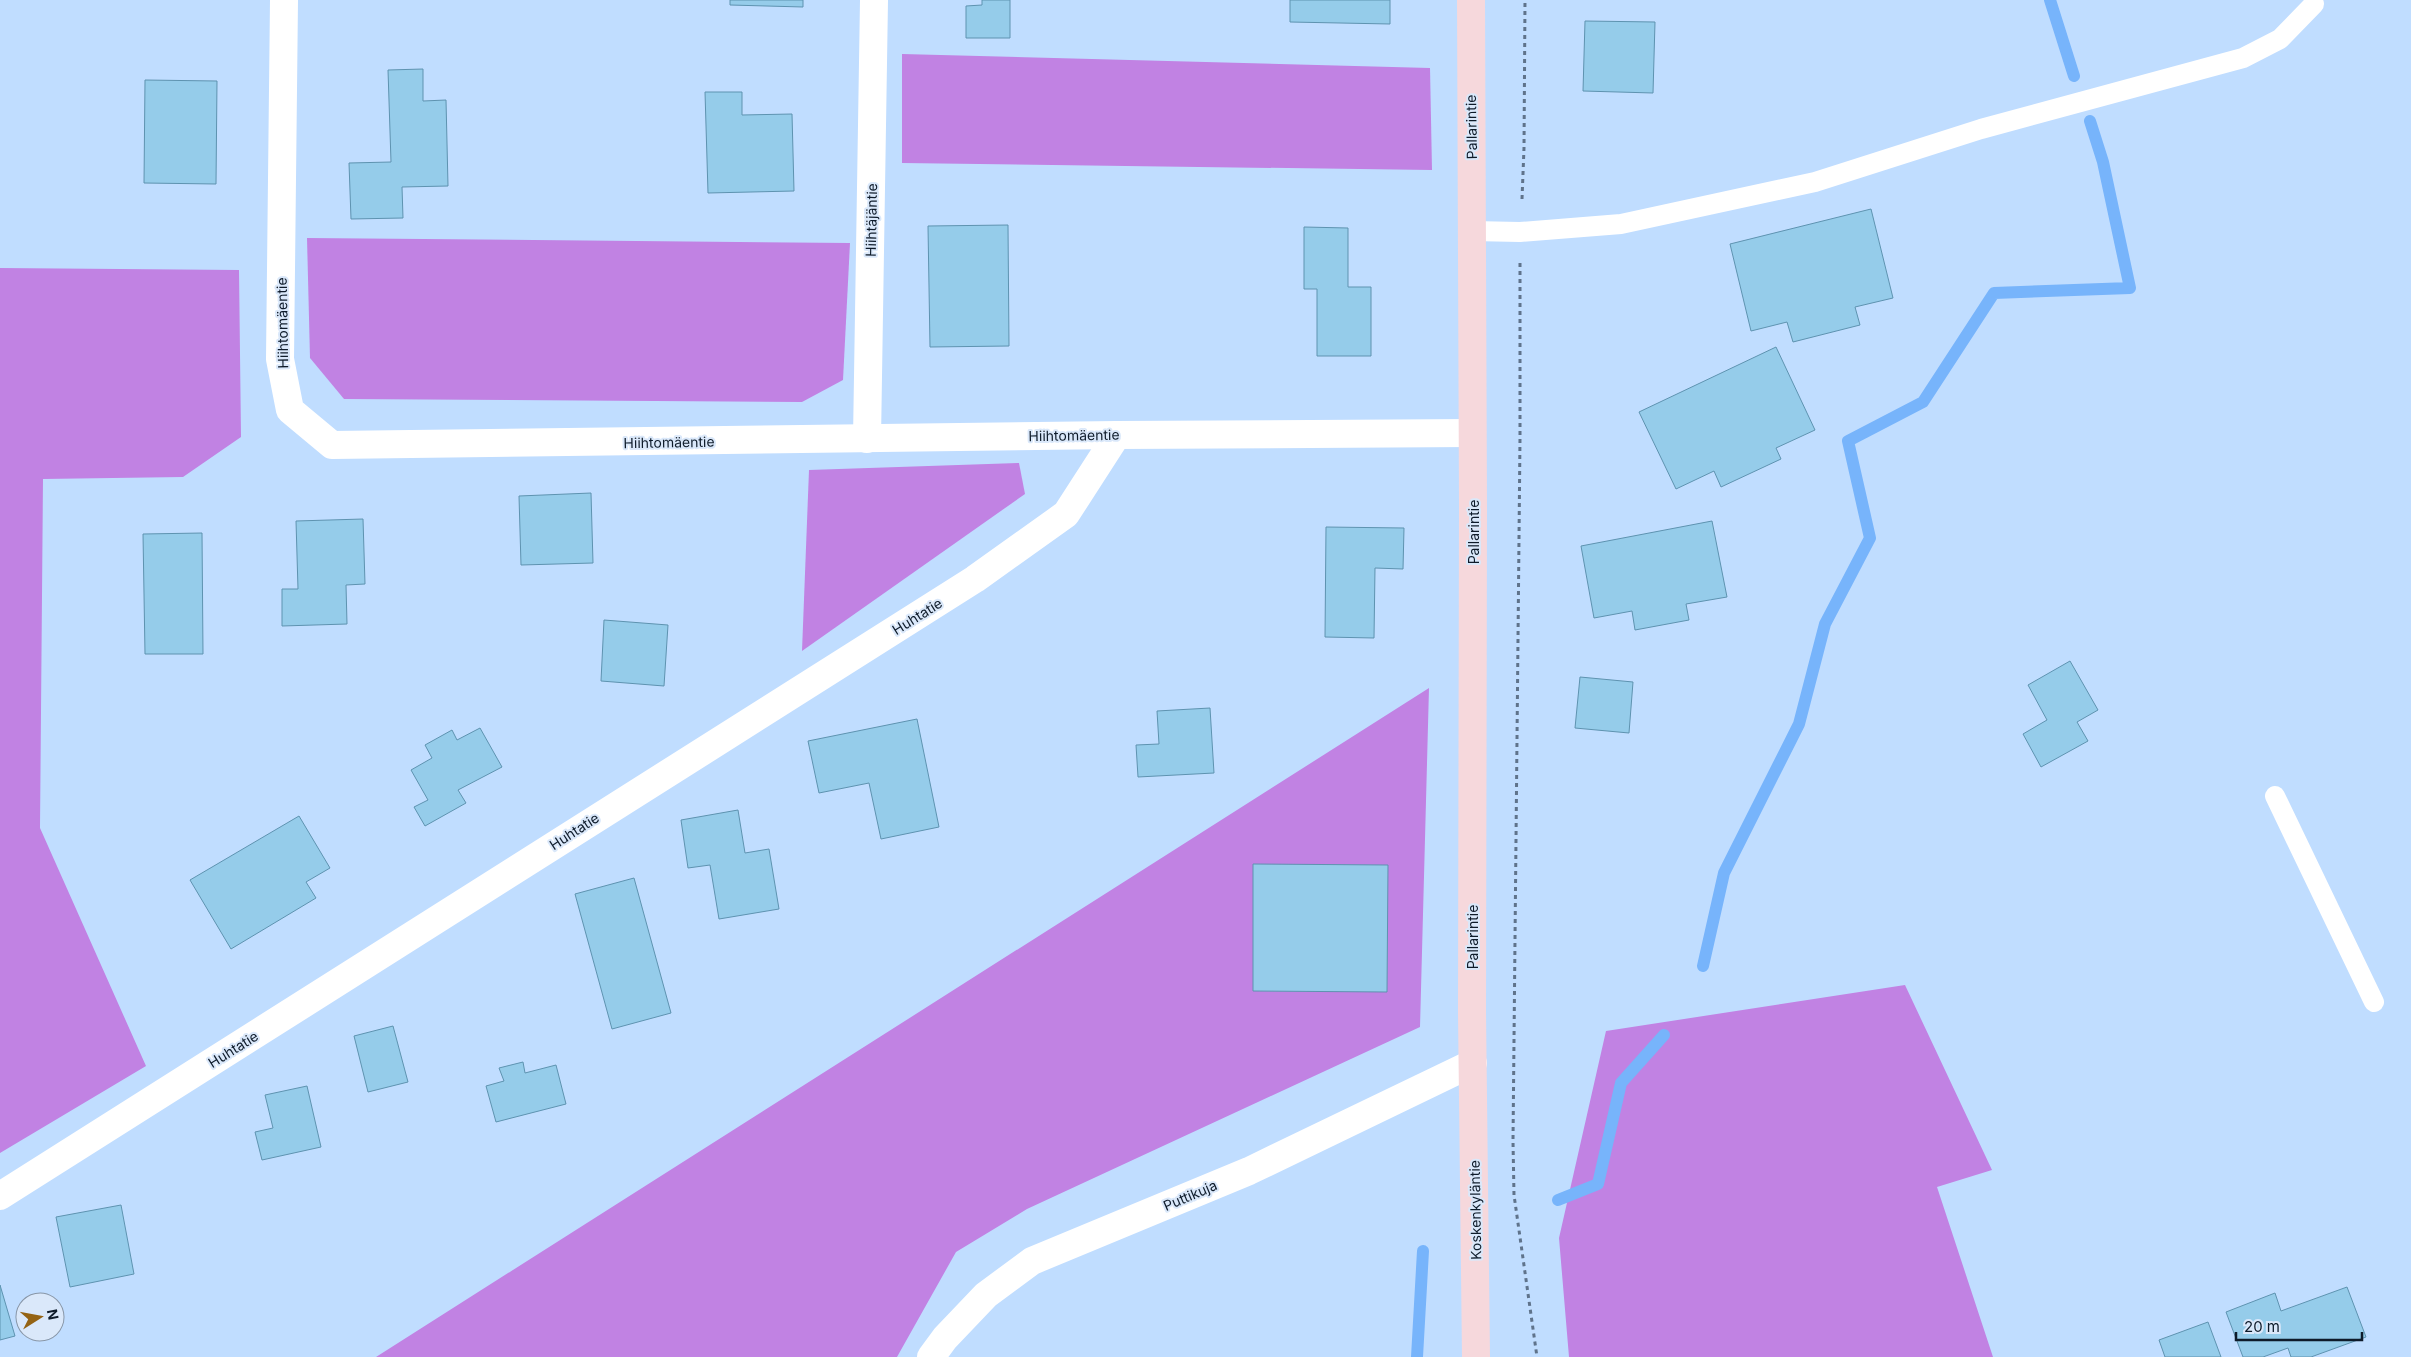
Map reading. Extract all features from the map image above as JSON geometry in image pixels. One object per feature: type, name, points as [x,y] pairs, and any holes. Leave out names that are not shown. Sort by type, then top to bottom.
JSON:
[{"type":"street","name":"Hiihtomäentie","points":[[284,0],[280,359],[290,410],[332,445],[1117,435],[1472,433]]},
{"type":"street","name":"Hiihtäjäntie","points":[[867,439],[874,0]]},
{"type":"street","name":"Pallarintie","points":[[1471,0],[1473,1063]]},
{"type":"street","name":"Huhtatie","points":[[0,1196],[975,579],[1066,514],[1117,435]]},
{"type":"street","name":"Puttikuja","points":[[931,1357],[945,1338],[986,1295],[1032,1261],[1249,1171],[1473,1063]]},
{"type":"street","name":"Koskenkyläntie","points":[[1473,1063],[1476,1357]]},
{"type":"lane","points":[[1472,231],[1520,232],[1621,224],[1815,182],[1981,129],[2243,58],[2280,40],[2314,4]]},
{"type":"lane","points":[[2275,796],[2374,1002]]},
{"type":"path","points":[[1525,0],[1524,148],[1520,232],[1520,438],[1513,1141],[1514,1195],[1537,1357]]},
{"type":"shaded area","points":[[902,54],[1430,68],[1432,170],[902,163]]},
{"type":"shaded area","points":[[307,238],[850,243],[843,380],[802,402],[344,399],[310,358]]},
{"type":"shaded area","points":[[0,268],[239,270],[241,437],[183,477],[43,479],[40,828],[146,1066],[0,1153]]},
{"type":"shaded area","points":[[1019,463],[1025,494],[802,651],[809,470]]},
{"type":"shaded area","points":[[1429,688],[1420,1027],[1027,1209],[956,1252],[897,1357],[376,1357]]},
{"type":"shaded area","points":[[1905,985],[1992,1170],[1937,1187],[1993,1357],[1569,1357],[1559,1238],[1606,1031]]},
{"type":"building","points":[[730,0],[803,0],[803,7],[730,5]]},
{"type":"building","points":[[982,0],[1010,0],[1010,38],[966,38],[966,6],[982,5]]},
{"type":"building","points":[[1290,0],[1390,0],[1390,24],[1290,22]]},
{"type":"building","points":[[1585,21],[1655,22],[1653,93],[1583,91]]},
{"type":"building","points":[[423,69],[423,101],[446,100],[448,186],[402,187],[403,218],[351,219],[349,163],[391,162],[388,70]]},
{"type":"building","points":[[145,80],[217,81],[216,184],[144,183]]},
{"type":"building","points":[[705,92],[742,92],[742,115],[792,114],[794,191],[708,193]]},
{"type":"building","points":[[1871,209],[1893,298],[1855,307],[1860,325],[1793,342],[1787,322],[1751,331],[1730,244]]},
{"type":"building","points":[[1008,225],[1009,346],[930,347],[928,226]]},
{"type":"building","points":[[1304,227],[1348,228],[1348,287],[1371,287],[1371,356],[1317,356],[1317,289],[1304,289]]},
{"type":"building","points":[[1776,347],[1815,430],[1776,448],[1781,459],[1721,487],[1714,471],[1676,489],[1639,412]]},
{"type":"building","points":[[591,493],[593,563],[521,565],[519,496]]},
{"type":"building","points":[[363,519],[365,584],[346,585],[347,624],[282,626],[282,589],[298,589],[296,521]]},
{"type":"building","points":[[1712,521],[1727,597],[1686,604],[1689,620],[1635,630],[1632,611],[1594,618],[1581,546]]},
{"type":"building","points":[[1326,527],[1404,528],[1403,569],[1375,568],[1374,638],[1325,637]]},
{"type":"building","points":[[202,533],[203,654],[145,654],[143,534]]},
{"type":"building","points":[[604,620],[668,625],[664,686],[601,681]]},
{"type":"building","points":[[2070,661],[2098,710],[2077,722],[2088,741],[2041,767],[2023,734],[2047,720],[2028,685]]},
{"type":"building","points":[[1580,677],[1633,682],[1629,733],[1575,728]]},
{"type":"building","points":[[1210,708],[1214,773],[1138,777],[1136,745],[1159,744],[1157,711]]},
{"type":"building","points":[[917,719],[939,827],[881,839],[869,783],[819,793],[808,741]]},
{"type":"building","points":[[480,728],[502,767],[458,790],[466,803],[425,826],[414,807],[428,800],[411,770],[432,758],[425,745],[452,730],[457,740]]},
{"type":"building","points":[[738,810],[745,853],[769,849],[779,909],[719,919],[710,865],[688,868],[681,820]]},
{"type":"building","points":[[299,816],[330,868],[306,882],[316,898],[231,949],[190,880]]},
{"type":"building","points":[[1253,864],[1388,865],[1387,992],[1253,991]]},
{"type":"building","points":[[634,878],[671,1013],[612,1029],[575,894]]},
{"type":"building","points":[[393,1026],[408,1082],[368,1092],[354,1036]]},
{"type":"building","points":[[523,1062],[525,1073],[556,1065],[566,1104],[496,1122],[486,1086],[504,1081],[499,1068]]},
{"type":"building","points":[[307,1086],[321,1147],[262,1160],[255,1132],[273,1128],[265,1095]]},
{"type":"building","points":[[121,1205],[134,1274],[70,1287],[56,1217]]},
{"type":"building","points":[[0,1285],[15,1336],[0,1340]]},
{"type":"building","points":[[2347,1287],[2366,1337],[2311,1357],[2291,1357],[2288,1348],[2263,1357],[2243,1357],[2226,1312],[2275,1293],[2281,1311]]},
{"type":"building","points":[[2208,1322],[2221,1357],[2165,1357],[2159,1340]]},
{"type":"waterway","points":[[2050,0],[2074,76]]},
{"type":"waterway","points":[[1703,966],[1724,873],[1799,724],[1825,624],[1870,538],[1848,441],[1923,402],[1994,293],[2130,288],[2103,162],[2090,121]]},
{"type":"waterway","points":[[1558,1200],[1598,1184],[1621,1083],[1664,1035]]},
{"type":"waterway","points":[[1417,1357],[1423,1251]]}]
